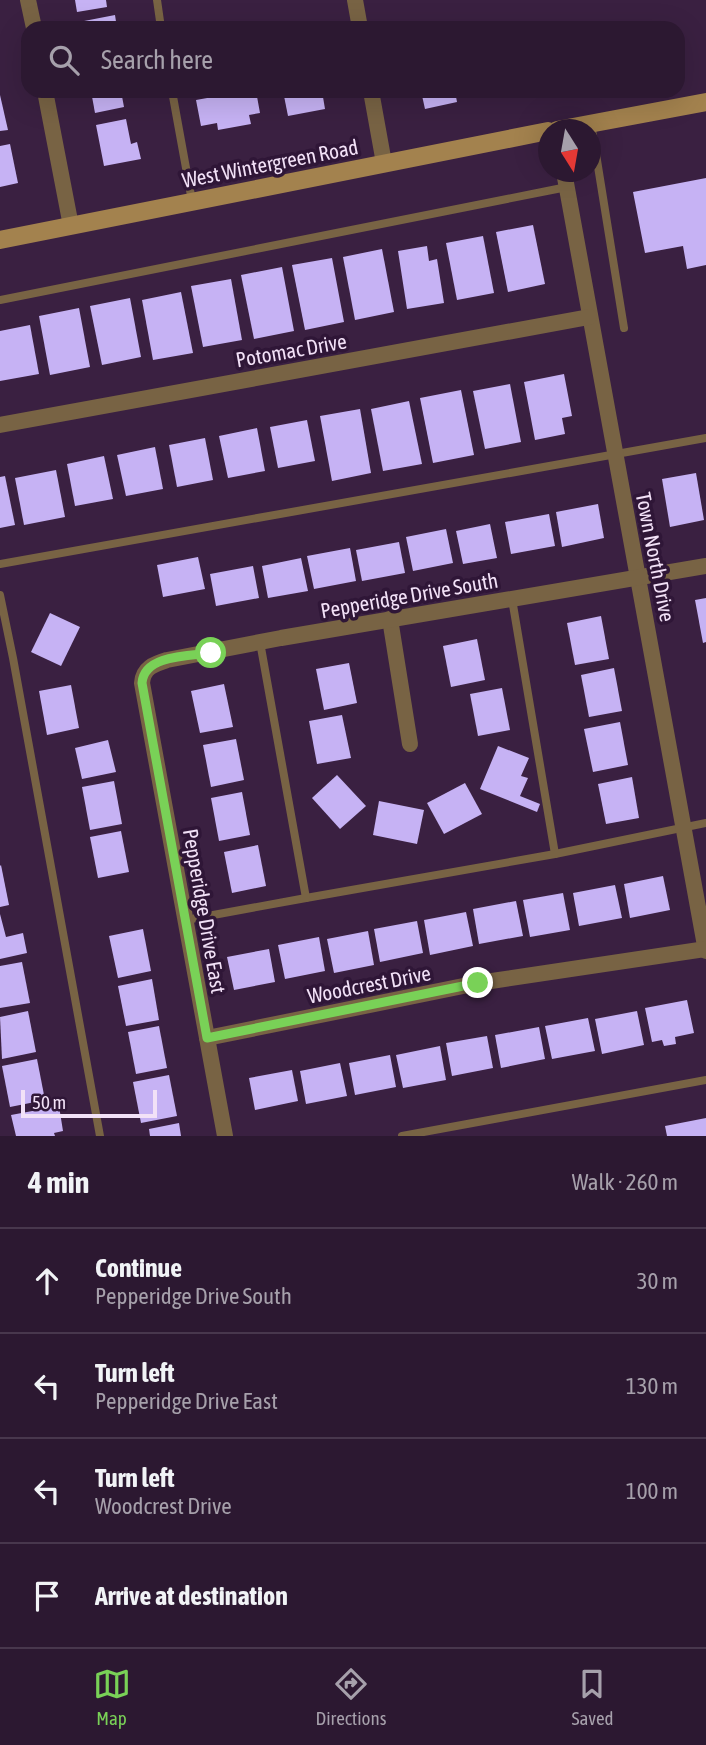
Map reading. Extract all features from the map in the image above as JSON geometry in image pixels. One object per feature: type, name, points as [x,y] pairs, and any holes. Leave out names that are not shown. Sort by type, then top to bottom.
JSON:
[{"type":"street","points":[[28,0],[32,21]]},
{"type":"street","points":[[355,0],[359,21]]},
{"type":"street","points":[[47,98],[71,226]]},
{"type":"street","points":[[372,98],[384,163]]},
{"type":"street","points":[[601,121],[706,102]]},
{"type":"street","name":"West Wintergreen Road","points":[[0,240],[538,133]]},
{"type":"street","name":"Town North Drive","points":[[566,182],[706,949]]},
{"type":"street","name":"Potomac Drive","points":[[0,425],[589,317]]},
{"type":"street","name":"Pepperidge Drive South","points":[[144,694],[143,675],[154,664],[260,642],[706,566]]},
{"type":"street","points":[[390,619],[410,744]]},
{"type":"street","name":"Pepperidge Drive East","points":[[144,694],[225,1136]]},
{"type":"street","name":"Woodcrest Drive","points":[[207,1038],[478,983],[706,949]]},
{"type":"lane","points":[[157,0],[161,21]]},
{"type":"lane","points":[[173,98],[192,201]]},
{"type":"lane","points":[[0,300],[551,182]]},
{"type":"lane","points":[[600,182],[624,328]]},
{"type":"lane","points":[[0,564],[706,438]]},
{"type":"lane","points":[[0,595],[100,1136]]},
{"type":"lane","points":[[512,599],[555,854]]},
{"type":"lane","points":[[260,642],[306,898]]},
{"type":"lane","points":[[186,920],[555,854],[706,822]]},
{"type":"lane","points":[[402,1136],[706,1080]]},
{"type":"building","points":[[75,0],[106,0],[107,7],[77,12]]},
{"type":"building","points":[[115,15],[116,21],[84,21]]},
{"type":"building","points":[[0,95],[8,130],[0,131]]},
{"type":"building","points":[[92,98],[122,98],[124,107],[95,113]]},
{"type":"building","points":[[257,98],[260,113],[249,115],[251,124],[218,130],[217,123],[201,126],[196,100]]},
{"type":"building","points":[[284,98],[323,98],[325,109],[288,116]]},
{"type":"building","points":[[423,98],[456,98],[457,102],[425,109]]},
{"type":"building","points":[[126,119],[131,144],[137,142],[141,159],[104,166],[96,125]]},
{"type":"building","points":[[10,144],[18,183],[0,187],[0,146]]},
{"type":"building","points":[[706,178],[706,265],[687,269],[683,246],[645,253],[633,192]]},
{"type":"building","points":[[533,225],[545,284],[508,292],[496,232]]},
{"type":"building","points":[[483,236],[494,293],[457,300],[446,243]]},
{"type":"building","points":[[427,246],[429,261],[437,259],[444,303],[407,309],[398,251]]},
{"type":"building","points":[[382,249],[394,312],[355,320],[343,257]]},
{"type":"building","points":[[332,258],[344,322],[305,330],[292,265]]},
{"type":"building","points":[[282,267],[294,331],[254,339],[241,275]]},
{"type":"building","points":[[231,279],[242,340],[203,347],[191,286]]},
{"type":"building","points":[[181,292],[193,353],[153,360],[142,300]]},
{"type":"building","points":[[130,298],[141,357],[102,365],[90,306]]},
{"type":"building","points":[[79,308],[90,367],[50,375],[39,316]]},
{"type":"building","points":[[30,325],[39,374],[0,381],[0,331]]},
{"type":"building","points":[[564,374],[572,416],[562,418],[565,434],[535,440],[524,382]]},
{"type":"building","points":[[510,384],[521,442],[485,449],[473,391]]},
{"type":"building","points":[[461,390],[474,455],[433,463],[420,398]]},
{"type":"building","points":[[409,401],[422,464],[383,471],[371,409]]},
{"type":"building","points":[[360,409],[371,473],[332,481],[320,416]]},
{"type":"building","points":[[307,420],[315,461],[278,468],[270,427]]},
{"type":"building","points":[[257,428],[265,471],[228,478],[219,436]]},
{"type":"building","points":[[205,438],[213,480],[177,487],[169,445]]},
{"type":"building","points":[[155,447],[163,489],[126,496],[117,455]]},
{"type":"building","points":[[104,456],[113,499],[75,506],[67,464]]},
{"type":"building","points":[[56,470],[65,517],[24,525],[15,478]]},
{"type":"building","points":[[696,473],[704,520],[670,527],[662,479]]},
{"type":"building","points":[[5,476],[15,525],[0,528],[0,477]]},
{"type":"building","points":[[598,504],[604,538],[562,547],[556,512]]},
{"type":"building","points":[[549,514],[555,546],[511,554],[505,522]]},
{"type":"building","points":[[490,524],[497,558],[463,564],[456,531]]},
{"type":"building","points":[[446,529],[453,563],[413,571],[406,537]]},
{"type":"building","points":[[399,542],[405,573],[362,581],[356,550]]},
{"type":"building","points":[[350,548],[356,581],[314,589],[307,556]]},
{"type":"building","points":[[198,557],[205,589],[163,597],[157,565]]},
{"type":"building","points":[[301,558],[308,591],[268,598],[262,566]]},
{"type":"building","points":[[253,566],[259,598],[216,606],[210,574]]},
{"type":"building","points":[[706,598],[706,642],[703,643],[695,600]]},
{"type":"building","points":[[50,613],[80,627],[61,666],[31,652]]},
{"type":"building","points":[[601,616],[609,659],[575,665],[567,623]]},
{"type":"building","points":[[477,639],[485,680],[451,687],[443,646]]},
{"type":"building","points":[[349,663],[357,703],[324,710],[316,669]]},
{"type":"building","points":[[614,668],[622,711],[589,717],[581,675]]},
{"type":"building","points":[[224,684],[233,727],[200,733],[191,691]]},
{"type":"building","points":[[71,685],[79,728],[47,735],[39,691]]},
{"type":"building","points":[[502,688],[510,730],[478,736],[470,694]]},
{"type":"building","points":[[342,715],[351,758],[317,764],[309,721]]},
{"type":"building","points":[[620,722],[628,765],[593,772],[584,729]]},
{"type":"building","points":[[236,739],[244,780],[211,787],[203,745]]},
{"type":"building","points":[[108,740],[116,772],[82,779],[75,748]]},
{"type":"building","points":[[498,746],[529,758],[521,776],[528,778],[520,796],[540,804],[537,812],[480,789]]},
{"type":"building","points":[[337,775],[366,806],[340,829],[312,798]]},
{"type":"building","points":[[632,777],[639,818],[606,824],[598,784]]},
{"type":"building","points":[[114,781],[122,824],[90,830],[82,787]]},
{"type":"building","points":[[465,783],[482,814],[444,834],[427,803]]},
{"type":"building","points":[[242,792],[250,835],[219,841],[211,798]]},
{"type":"building","points":[[379,801],[424,810],[417,844],[373,835]]},
{"type":"building","points":[[121,831],[129,872],[98,878],[90,837]]},
{"type":"building","points":[[258,845],[266,886],[232,893],[224,852]]},
{"type":"building","points":[[0,866],[9,905],[0,907]]},
{"type":"building","points":[[663,876],[670,910],[630,918],[624,884]]},
{"type":"building","points":[[615,885],[622,918],[579,926],[573,893]]},
{"type":"building","points":[[563,893],[570,930],[530,937],[523,900]]},
{"type":"building","points":[[516,901],[523,936],[479,944],[473,909]]},
{"type":"building","points":[[466,912],[473,946],[430,955],[424,920]]},
{"type":"building","points":[[0,914],[6,937],[23,933],[27,953],[0,959]]},
{"type":"building","points":[[417,921],[423,953],[380,962],[374,929]]},
{"type":"building","points":[[143,929],[151,971],[118,978],[109,936]]},
{"type":"building","points":[[368,931],[374,965],[334,973],[327,939]]},
{"type":"building","points":[[319,937],[325,971],[285,979],[278,945]]},
{"type":"building","points":[[269,949],[275,982],[234,990],[227,957]]},
{"type":"building","points":[[22,962],[30,1003],[0,1008],[0,966]]},
{"type":"building","points":[[152,979],[159,1020],[126,1026],[118,986]]},
{"type":"building","points":[[687,1000],[694,1033],[675,1037],[676,1044],[664,1046],[662,1040],[652,1042],[645,1008]]},
{"type":"building","points":[[28,1011],[36,1052],[2,1059],[0,1017]]},
{"type":"building","points":[[637,1011],[644,1045],[602,1054],[595,1019]]},
{"type":"building","points":[[588,1018],[595,1051],[552,1059],[545,1026]]},
{"type":"building","points":[[159,1026],[167,1068],[136,1074],[128,1032]]},
{"type":"building","points":[[539,1027],[545,1059],[501,1068],[495,1035]]},
{"type":"building","points":[[487,1036],[493,1068],[452,1076],[446,1043]]},
{"type":"building","points":[[440,1046],[446,1080],[403,1088],[396,1055]]},
{"type":"building","points":[[390,1055],[396,1087],[355,1095],[349,1063]]},
{"type":"building","points":[[37,1059],[45,1100],[10,1107],[2,1066]]},
{"type":"building","points":[[340,1063],[347,1096],[306,1104],[300,1071]]},
{"type":"building","points":[[292,1070],[298,1101],[255,1110],[249,1078]]},
{"type":"building","points":[[169,1075],[177,1116],[141,1123],[133,1082]]},
{"type":"building","points":[[59,1106],[63,1131],[54,1133],[55,1136],[16,1136],[11,1115]]},
{"type":"building","points":[[706,1118],[706,1136],[667,1136],[665,1126]]},
{"type":"building","points":[[179,1123],[181,1136],[150,1136],[149,1129]]},
{"type":"route","points":[[211,653],[154,664],[143,675],[142,683],[207,1038],[478,983]]}]
